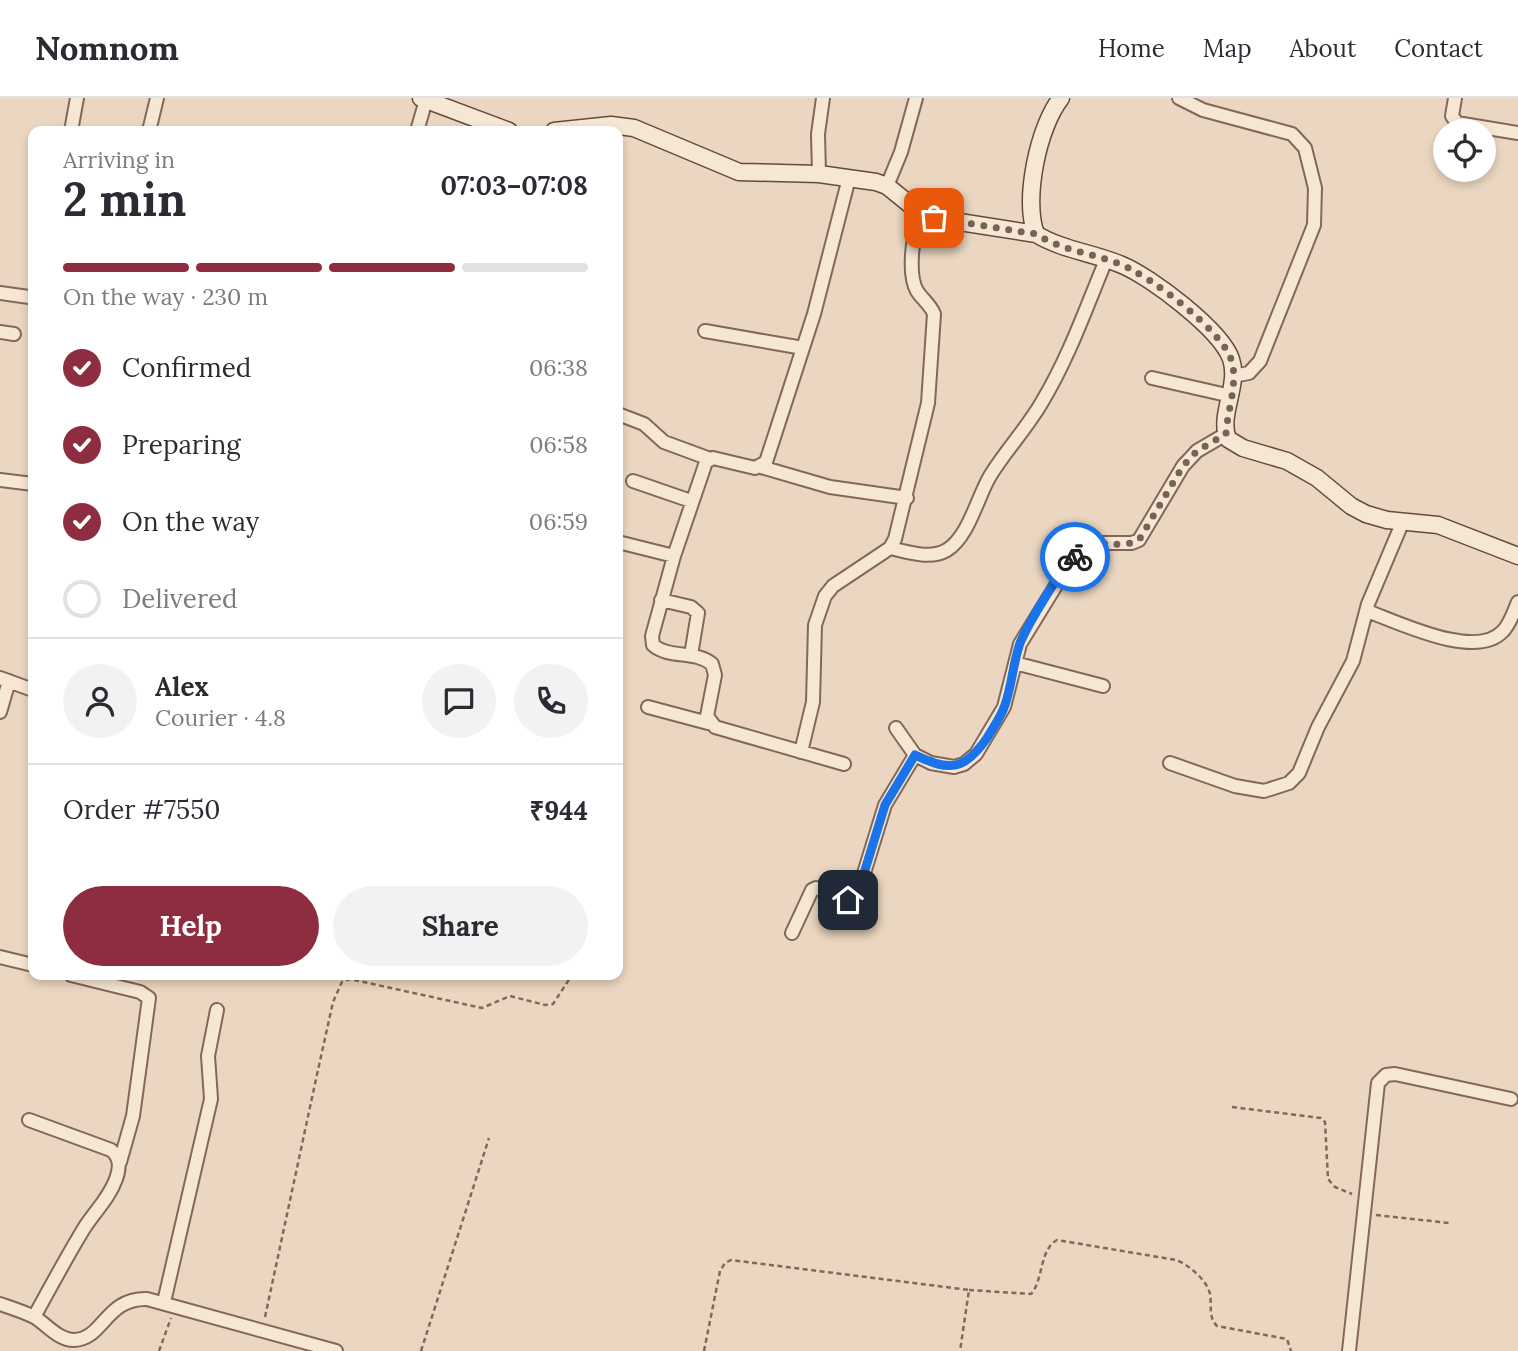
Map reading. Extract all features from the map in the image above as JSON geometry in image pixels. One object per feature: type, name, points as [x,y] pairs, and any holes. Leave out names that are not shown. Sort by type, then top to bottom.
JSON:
[{"type":"street","points":[[72,126],[77,98]]},
{"type":"street","points":[[150,126],[157,98]]},
{"type":"street","points":[[819,174],[818,134],[822,98]]},
{"type":"street","points":[[887,186],[904,144],[916,98]]},
{"type":"street","points":[[1036,234],[1031,222],[1031,207],[1038,151],[1050,114],[1061,98]]},
{"type":"street","points":[[1179,98],[1203,110],[1292,134],[1305,148],[1315,188],[1314,225],[1260,361],[1249,373],[1233,376]]},
{"type":"street","points":[[1455,98],[1452,116],[1457,123],[1518,133]]},
{"type":"street","points":[[418,126],[423,99],[496,126]]},
{"type":"street","points":[[623,127],[634,128],[739,172],[819,174],[887,186],[921,212],[951,222],[1036,234],[1049,242],[1105,260],[1141,276],[1194,316],[1223,344],[1231,359],[1233,376],[1226,434],[1233,444],[1273,454],[1317,478],[1351,506],[1366,514],[1438,525],[1518,556]]},
{"type":"street","points":[[761,467],[773,443],[803,348],[849,178]]},
{"type":"street","points":[[801,752],[813,702],[815,625],[825,596],[833,586],[890,548],[902,522],[928,403],[934,314],[918,292],[913,277],[913,238],[921,212]]},
{"type":"street","points":[[890,548],[921,555],[937,554],[958,539],[989,478],[1028,426],[1060,369],[1105,260]]},
{"type":"street","points":[[0,293],[28,297]]},
{"type":"street","points":[[705,331],[803,348]]},
{"type":"street","points":[[0,332],[14,334]]},
{"type":"street","points":[[1152,378],[1231,396]]},
{"type":"street","points":[[623,416],[644,424],[664,442],[710,458],[748,468],[761,467],[830,487],[907,498]]},
{"type":"street","points":[[895,728],[915,755],[931,763],[954,767],[964,764],[976,754],[1004,707],[1027,628],[1071,561],[1094,543],[1132,543],[1139,540],[1183,466],[1197,451],[1226,434]]},
{"type":"street","points":[[709,723],[715,675],[712,664],[704,658],[659,651],[653,645],[661,600],[674,556],[691,501],[710,458]]},
{"type":"street","points":[[0,480],[28,483]]},
{"type":"street","points":[[633,481],[691,501]]},
{"type":"street","points":[[1170,764],[1251,789],[1264,791],[1289,783],[1306,760],[1318,727],[1353,661],[1367,611],[1403,521]]},
{"type":"street","points":[[623,543],[674,556]]},
{"type":"street","points":[[661,600],[691,607],[698,613],[691,655]]},
{"type":"street","points":[[1367,611],[1457,642],[1473,644],[1490,640],[1503,632],[1518,601]]},
{"type":"street","points":[[1015,663],[1103,686]]},
{"type":"street","points":[[0,712],[4,680],[28,688]]},
{"type":"street","points":[[648,707],[844,764]]},
{"type":"street","points":[[792,933],[812,890],[816,888],[848,900],[857,896],[885,805],[915,755]]},
{"type":"street","points":[[0,957],[28,964]]},
{"type":"street","points":[[34,1317],[82,1231],[105,1201],[116,1180],[133,1116],[149,998],[141,992],[92,980]]},
{"type":"street","points":[[170,1305],[211,1099],[208,1056],[216,1010]]},
{"type":"street","points":[[1349,1351],[1378,1083],[1382,1077],[1395,1074],[1511,1099]]},
{"type":"street","points":[[29,1120],[111,1150],[117,1155],[119,1163]]},
{"type":"street","points":[[0,1304],[34,1317],[61,1337],[73,1340],[88,1336],[119,1304],[133,1299],[170,1305],[336,1351]]},
{"type":"path","points":[[263,1331],[338,987],[349,980]]},
{"type":"path","points":[[356,980],[482,1008],[510,996],[545,1005],[553,1004],[569,980]]},
{"type":"path","points":[[1232,1107],[1321,1118],[1325,1122],[1328,1179],[1335,1187],[1366,1198]]},
{"type":"path","points":[[421,1351],[489,1138]]},
{"type":"path","points":[[1364,1213],[1449,1223]]},
{"type":"path","points":[[704,1351],[720,1271],[725,1263],[732,1260],[969,1290],[1031,1294],[1037,1286],[1048,1249],[1057,1240],[1176,1260],[1186,1264],[1209,1289],[1211,1317],[1217,1326],[1287,1339],[1291,1351]]},
{"type":"path","points":[[960,1351],[969,1290]]},
{"type":"path","points":[[159,1351],[170,1305]]},
{"type":"way so far","points":[[934,218],[976,227],[1036,234],[1049,242],[1122,265],[1194,316],[1223,344],[1231,359],[1233,380],[1226,434],[1197,451],[1183,466],[1139,540],[1132,543],[1094,543],[1075,557]]},
{"type":"route","points":[[848,900],[857,896],[885,805],[915,755],[931,763],[954,767],[964,764],[976,754],[992,730],[1004,707],[1027,628],[1075,557]]}]
